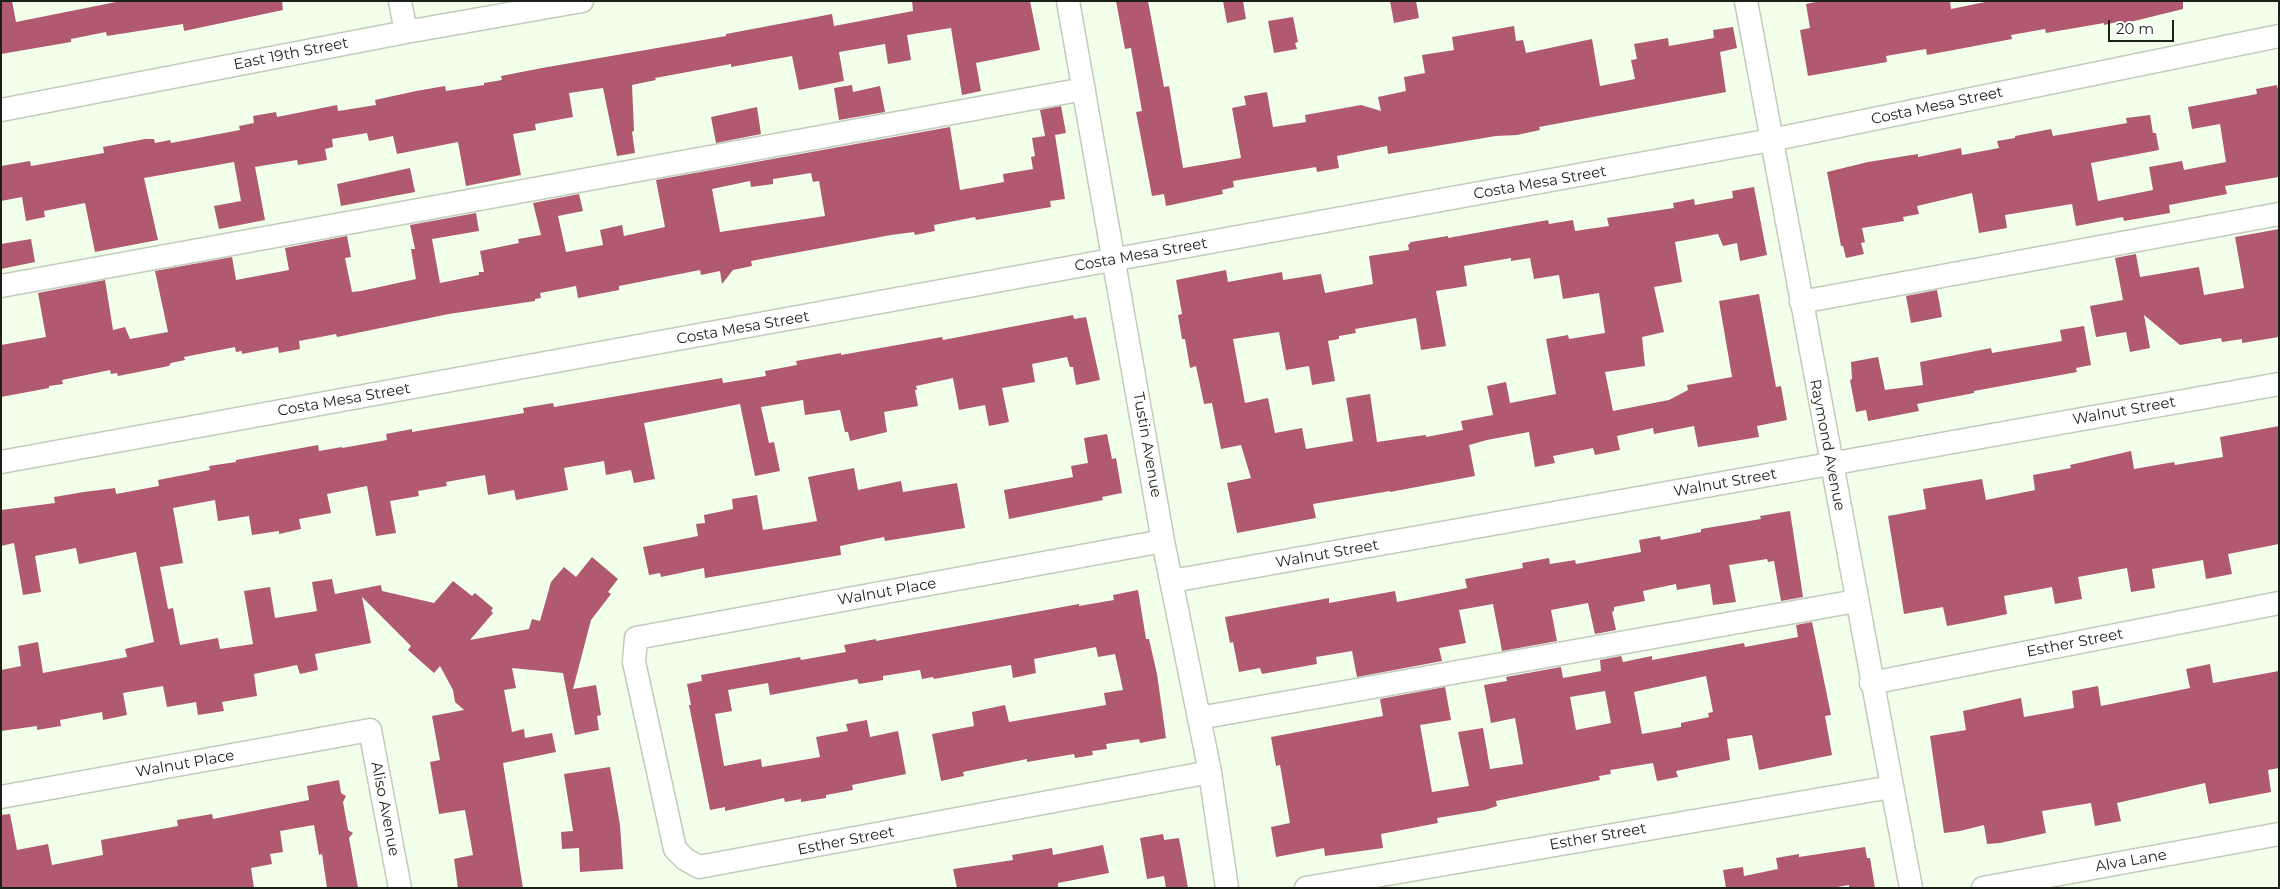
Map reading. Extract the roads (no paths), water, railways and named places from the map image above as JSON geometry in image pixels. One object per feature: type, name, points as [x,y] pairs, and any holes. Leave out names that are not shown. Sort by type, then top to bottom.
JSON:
[{"type":"street","points":[[400,1],[406,32]]},
{"type":"street","name":"East 19th Street","points":[[1,110],[406,32],[582,1]]},
{"type":"street","name":"Tustin Avenue","points":[[1068,1],[1163,541],[1210,772],[1227,888]]},
{"type":"street","name":"Raymond Avenue","points":[[1746,1],[1830,464],[1911,888]]},
{"type":"street","name":"Costa Mesa Street","points":[[1,462],[1770,140],[2279,36]]},
{"type":"street","points":[[1,286],[1084,89]]},
{"type":"street","points":[[1800,302],[2279,214]]},
{"type":"street","name":"Walnut Street","points":[[1172,582],[2279,384]]},
{"type":"street","name":"Walnut Place","points":[[634,662],[636,638],[1163,541]]},
{"type":"street","points":[[1199,718],[1856,600]]},
{"type":"street","name":"Esther Street","points":[[1871,682],[2279,604]]},
{"type":"street","name":"Esther Street","points":[[634,662],[675,849],[685,859],[699,867],[1210,772]]},
{"type":"street","name":"Walnut Place","points":[[1,797],[370,730]]},
{"type":"street","name":"Aliso Avenue","points":[[370,730],[400,888]]},
{"type":"street","name":"Esther Street","points":[[1306,888],[1891,787]]},
{"type":"street","name":"Alva Lane","points":[[1983,888],[2279,834]]}]
